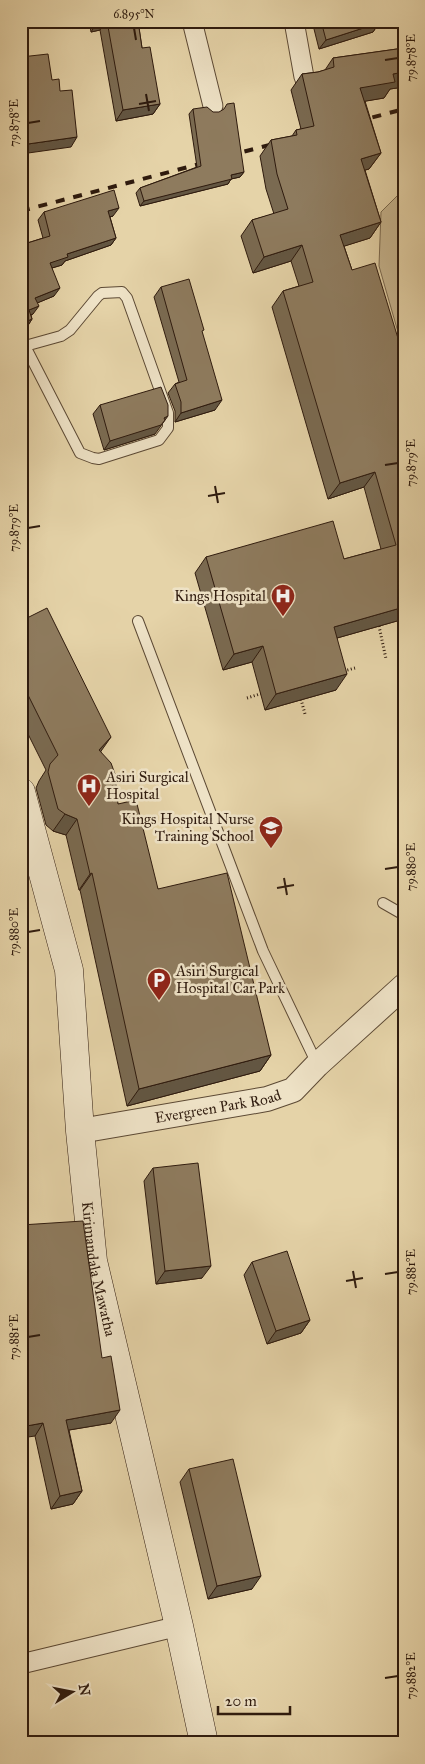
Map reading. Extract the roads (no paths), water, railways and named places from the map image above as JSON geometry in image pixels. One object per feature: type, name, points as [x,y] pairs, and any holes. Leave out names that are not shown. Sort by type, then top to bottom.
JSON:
[{"type":"main road","name":"Kirimandala Mawatha","points":[[21,792],[69,970],[80,1131],[93,1262],[179,1626],[204,1743]]},
{"type":"street","points":[[192,21],[214,106]]},
{"type":"street","points":[[294,21],[304,77]]},
{"type":"street","name":"Evergreen Park Road","points":[[80,1131],[267,1099],[293,1090],[317,1065],[404,986]]},
{"type":"street","points":[[21,1664],[179,1626]]},
{"type":"lane","points":[[122,292],[128,298],[168,413],[168,428],[159,440],[99,459],[80,453],[23,347],[60,336],[70,330],[102,293],[122,292]]},
{"type":"lane","points":[[138,621],[263,951],[317,1065]]},
{"type":"lane","points":[[383,903],[404,915]]},
{"type":"railway","points":[[355,122],[404,109]]},
{"type":"railway","points":[[227,156],[281,142]]},
{"type":"railway","points":[[21,211],[211,161]]},
{"type":"place","name":"Kings Hospital","points":[[283,617]]},
{"type":"place","name":"Asiri Surgical Hospital","points":[[89,807]]},
{"type":"place","name":"Kings Hospital Nurse Training School","points":[[271,849]]},
{"type":"place","name":"Asiri Surgical Hospital Car Park","points":[[159,1001]]}]
